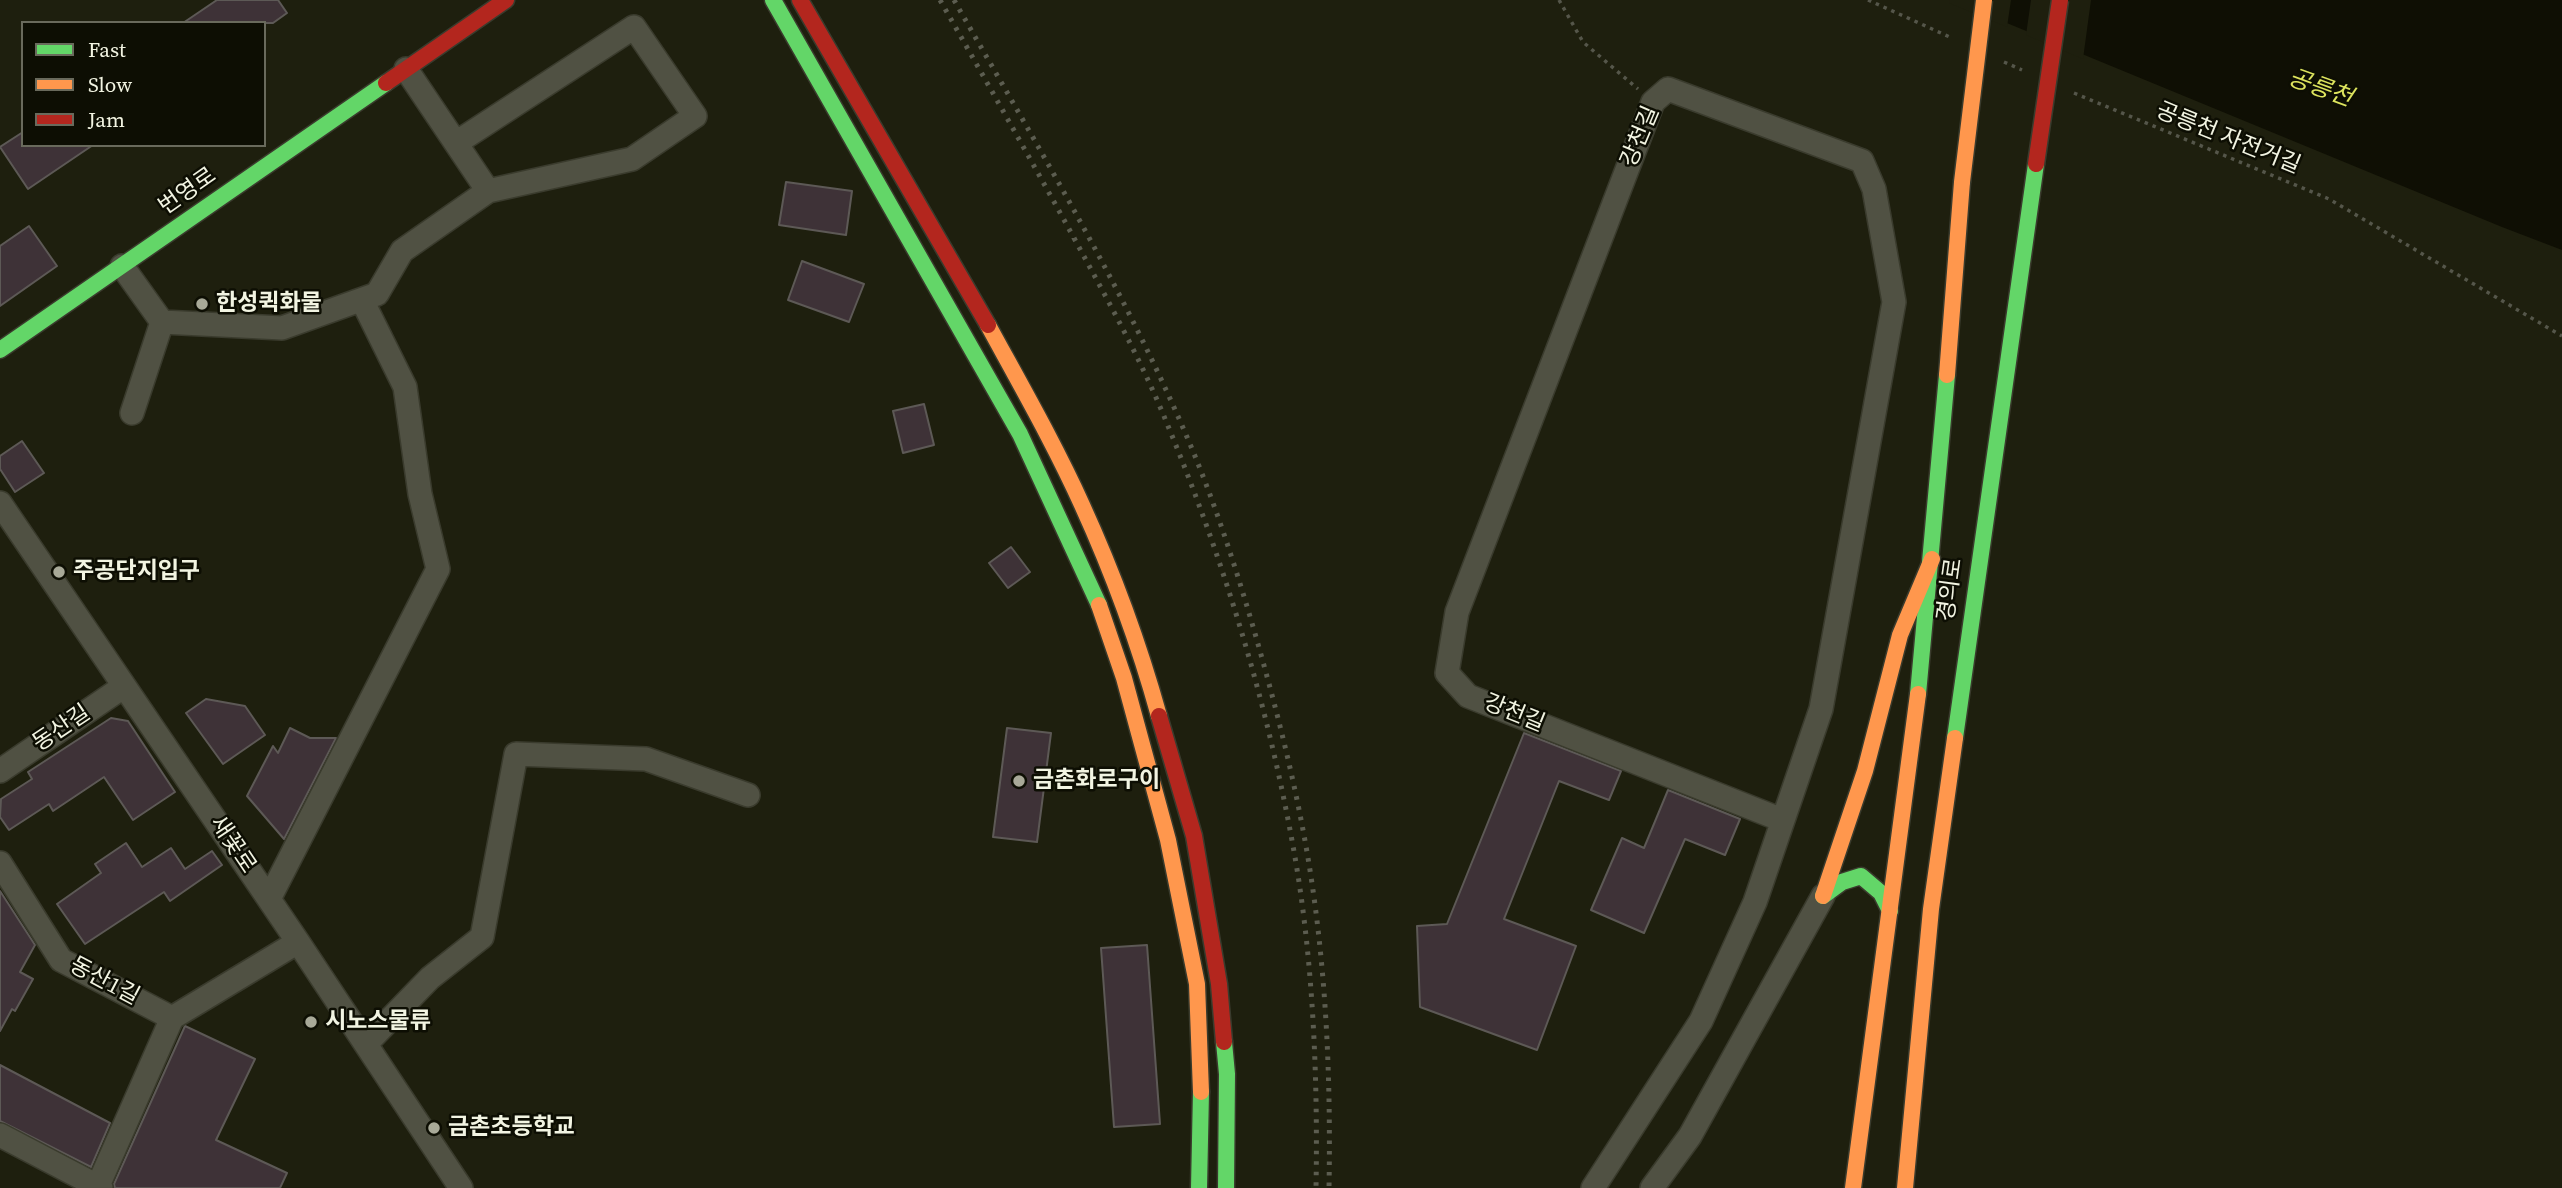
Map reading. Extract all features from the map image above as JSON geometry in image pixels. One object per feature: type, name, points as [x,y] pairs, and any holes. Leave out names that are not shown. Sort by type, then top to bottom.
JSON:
[{"type":"street","name":"번영로","points":[[0,350],[506,0]]},
{"type":"street","points":[[773,0],[1020,434],[1100,607],[1124,678],[1167,840],[1197,984],[1201,1074],[1199,1188]]},
{"type":"street","points":[[800,0],[970,292],[1051,438],[1083,506],[1148,676],[1194,836],[1219,984],[1227,1074],[1226,1188]]},
{"type":"street","name":"경의로","points":[[1853,1188],[1915,727],[1932,559],[1962,183],[1983,0]]},
{"type":"street","name":"경의로","points":[[1905,1188],[1931,909],[2001,399],[2060,0]]},
{"type":"street","points":[[162,322],[282,328],[362,300],[377,294],[402,251],[488,191],[632,159],[695,116],[634,27],[456,143]]},
{"type":"street","points":[[406,69],[488,191]]},
{"type":"street","name":"강천길","points":[[1594,1188],[1700,1021],[1755,902],[1821,709],[1894,302],[1874,189],[1862,161],[1668,89],[1653,102],[1457,612],[1447,673],[1468,696],[1782,820]]},
{"type":"street","points":[[122,265],[162,322]]},
{"type":"street","points":[[269,900],[438,569],[420,494],[405,387],[362,300]]},
{"type":"street","points":[[132,413],[162,322]]},
{"type":"street","name":"새꽃로","points":[[0,503],[298,942],[461,1188]]},
{"type":"street","points":[[1653,1188],[1690,1136],[1823,896],[1865,771],[1900,635],[1932,559]]},
{"type":"street","name":"동산길","points":[[0,771],[123,687]]},
{"type":"street","points":[[366,1044],[430,978],[482,937],[516,754],[646,759],[748,795]]},
{"type":"street","name":"동산1길","points":[[0,863],[61,960],[172,1018]]},
{"type":"street","points":[[1823,896],[1842,882],[1861,876],[1881,894],[1890,911]]},
{"type":"street","points":[[0,1135],[99,1188],[172,1018],[298,942]]},
{"type":"path","points":[[1559,0],[1583,42],[1653,102]]},
{"type":"path","points":[[1868,0],[1953,39]]},
{"type":"path","points":[[2002,61],[2026,72]]},
{"type":"path","name":"공릉천 자전거길","points":[[2063,88],[2112,111],[2329,199],[2562,336]]},
{"type":"water","name":"공릉천","points":[[1951,0],[2562,0],[2562,250],[2502,227]]},
{"type":"pier","points":[[1950,0],[2011,0],[2007,27],[1949,3]]},
{"type":"pier","points":[[2031,0],[2091,0],[2083,59],[2026,35]]},
{"type":"building","points":[[217,0],[278,0],[287,13],[273,23],[186,21]]},
{"type":"building","points":[[21,133],[21,147],[90,147],[28,189],[0,147]]},
{"type":"building","points":[[786,182],[852,191],[846,235],[779,225]]},
{"type":"building","points":[[29,226],[57,266],[0,306],[0,246]]},
{"type":"building","points":[[802,261],[864,284],[849,322],[788,300]]},
{"type":"building","points":[[924,404],[934,445],[903,453],[893,411]]},
{"type":"building","points":[[22,441],[44,473],[15,492],[0,469],[0,456]]},
{"type":"building","points":[[1011,547],[1030,572],[1008,588],[989,563]]},
{"type":"building","points":[[206,699],[245,706],[265,735],[223,764],[186,713]]},
{"type":"building","points":[[111,718],[128,721],[175,792],[133,820],[104,777],[53,811],[49,804],[9,830],[0,817],[1,799],[32,779],[28,772]]},
{"type":"building","points":[[290,728],[310,738],[336,738],[284,839],[247,796],[273,746],[278,753]]},
{"type":"building","points":[[1007,728],[1051,733],[1037,842],[993,837]]},
{"type":"building","points":[[1524,733],[1621,771],[1609,800],[1559,781],[1504,919],[1576,946],[1537,1050],[1420,1007],[1417,926],[1447,924]]},
{"type":"building","points":[[1668,790],[1740,819],[1725,855],[1685,839],[1644,933],[1591,910],[1622,838],[1644,848]]},
{"type":"building","points":[[126,843],[142,867],[171,848],[185,869],[212,851],[222,865],[170,901],[164,892],[85,944],[57,904],[101,873],[95,864]]},
{"type":"building","points":[[0,891],[35,945],[20,972],[33,979],[0,1031]]},
{"type":"building","points":[[1147,945],[1160,1124],[1114,1127],[1101,948]]},
{"type":"building","points":[[185,1026],[255,1059],[216,1140],[287,1173],[280,1188],[115,1188],[114,1184]]},
{"type":"building","points":[[0,1065],[110,1123],[91,1167],[0,1121]]},
{"type":"railway","points":[[940,0],[1136,354],[1208,528],[1242,633],[1270,739],[1300,887],[1313,1016],[1316,1188]]},
{"type":"railway","points":[[954,0],[1077,216],[1162,380],[1197,461],[1239,581],[1284,740],[1302,824],[1313,894],[1326,1020],[1329,1188]]},
{"type":"traffic: fast","points":[[773,0],[1020,434],[1099,605]]},
{"type":"traffic: fast","points":[[0,350],[386,83]]},
{"type":"traffic: fast","points":[[1955,738],[2036,164]]},
{"type":"traffic: fast","points":[[1918,694],[1947,375]]},
{"type":"traffic: fast","points":[[1823,896],[1842,882],[1861,876],[1881,893],[1890,911]]},
{"type":"traffic: fast","points":[[1224,1042],[1227,1074],[1226,1188]]},
{"type":"traffic: fast","points":[[1199,1188],[1201,1092]]},
{"type":"traffic: slow","points":[[1962,182],[1984,0]]},
{"type":"traffic: slow","points":[[1947,375],[1962,182]]},
{"type":"traffic: slow","points":[[988,325],[1048,436],[1093,531],[1134,636],[1159,716]]},
{"type":"traffic: slow","points":[[1823,896],[1865,771],[1900,635],[1932,559]]},
{"type":"traffic: slow","points":[[1099,605],[1124,678],[1168,840],[1197,984],[1201,1092]]},
{"type":"traffic: slow","points":[[1853,1188],[1918,694]]},
{"type":"traffic: slow","points":[[1905,1188],[1931,909],[1955,738]]},
{"type":"traffic: jam","points":[[386,83],[506,0]]},
{"type":"traffic: jam","points":[[800,0],[988,325]]},
{"type":"traffic: jam","points":[[2036,164],[2060,0]]},
{"type":"traffic: jam","points":[[1159,716],[1194,836],[1219,984],[1224,1042]]},
{"type":"place","name":"한성퀵화물","points":[[202,304]]},
{"type":"place","name":"주공단지입구","points":[[59,572]]},
{"type":"place","name":"금촌화로구이","points":[[1019,781]]},
{"type":"place","name":"시노스물류","points":[[311,1022]]},
{"type":"place","name":"금촌초등학교","points":[[434,1128]]}]
